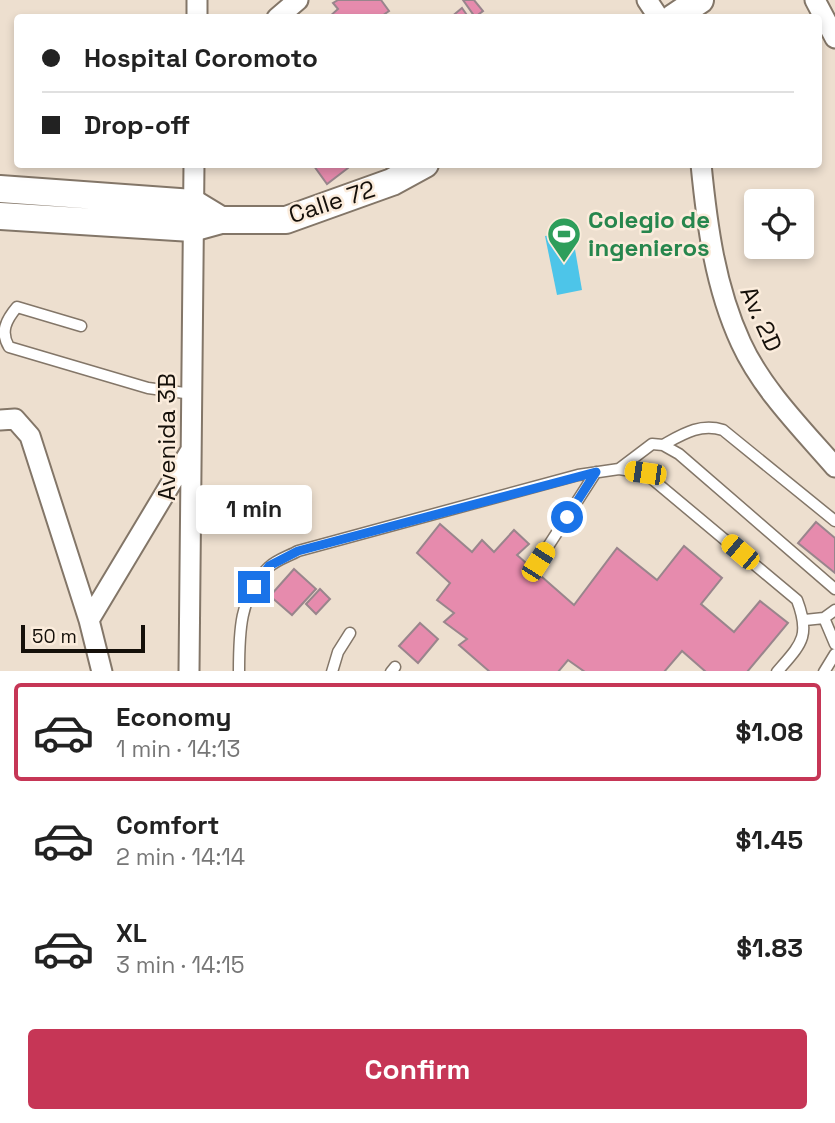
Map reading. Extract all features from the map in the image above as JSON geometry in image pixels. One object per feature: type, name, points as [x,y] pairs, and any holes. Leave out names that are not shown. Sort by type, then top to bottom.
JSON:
[{"type":"street","points":[[282,14],[298,0]]},
{"type":"street","points":[[679,14],[700,0]]},
{"type":"street","points":[[815,0],[835,38]]},
{"type":"street","name":"Avenida 3B","points":[[189,671],[194,168]]},
{"type":"street","name":"Calle 72","points":[[193,216],[221,220],[286,220],[392,182],[418,168]]},
{"type":"street","name":"Av. 2D","points":[[701,168],[706,216],[721,291],[741,345],[774,396],[835,467]]},
{"type":"street","points":[[0,189],[193,216]]},
{"type":"street","points":[[0,216],[193,216]]},
{"type":"street","points":[[0,420],[15,419],[30,436],[89,620],[102,671]]},
{"type":"street","points":[[89,620],[192,448]]},
{"type":"lane","points":[[81,326],[17,307],[3,330],[4,340],[9,347],[148,388],[192,394]]},
{"type":"lane","points":[[663,445],[686,432],[710,426],[723,430],[835,522]]},
{"type":"lane","points":[[619,469],[652,444],[663,445],[679,454],[835,589]]},
{"type":"lane","points":[[239,671],[241,614],[254,587],[269,566],[298,551],[596,472],[619,469],[645,473],[797,600],[805,620],[803,640],[777,671]]},
{"type":"lane","points":[[538,562],[596,472]]},
{"type":"lane","points":[[805,620],[824,618],[835,610]]},
{"type":"lane","points":[[824,618],[835,644]]},
{"type":"lane","points":[[332,671],[338,652],[349,633]]},
{"type":"lane","points":[[824,671],[835,654]]},
{"type":"water","points":[[572,232],[582,290],[557,295],[545,236]]},
{"type":"building","points":[[338,0],[381,0],[389,11],[385,14],[332,14],[338,9],[333,3]]},
{"type":"building","points":[[463,0],[474,0],[483,11],[473,14]]},
{"type":"building","points":[[462,8],[466,14],[455,14]]},
{"type":"building","points":[[315,168],[348,168],[327,184]]},
{"type":"building","points":[[816,522],[835,538],[835,573],[798,543]]},
{"type":"building","points":[[440,524],[472,552],[482,540],[494,552],[514,530],[529,544],[517,555],[574,605],[617,548],[657,580],[684,546],[722,578],[701,604],[734,632],[760,601],[788,623],[748,671],[705,671],[682,651],[665,671],[584,671],[568,660],[559,671],[489,671],[459,645],[467,639],[444,622],[454,613],[437,600],[450,583],[417,553]]},
{"type":"building","points":[[294,569],[316,589],[292,615],[270,596]]},
{"type":"building","points":[[320,589],[330,599],[316,614],[306,604]]},
{"type":"building","points":[[420,623],[438,639],[418,663],[399,646]]},
{"type":"place","name":"Colegio de ingenieros","points":[[564,264]]},
{"type":"route","points":[[254,587],[269,566],[298,551],[596,472],[567,517]]}]
